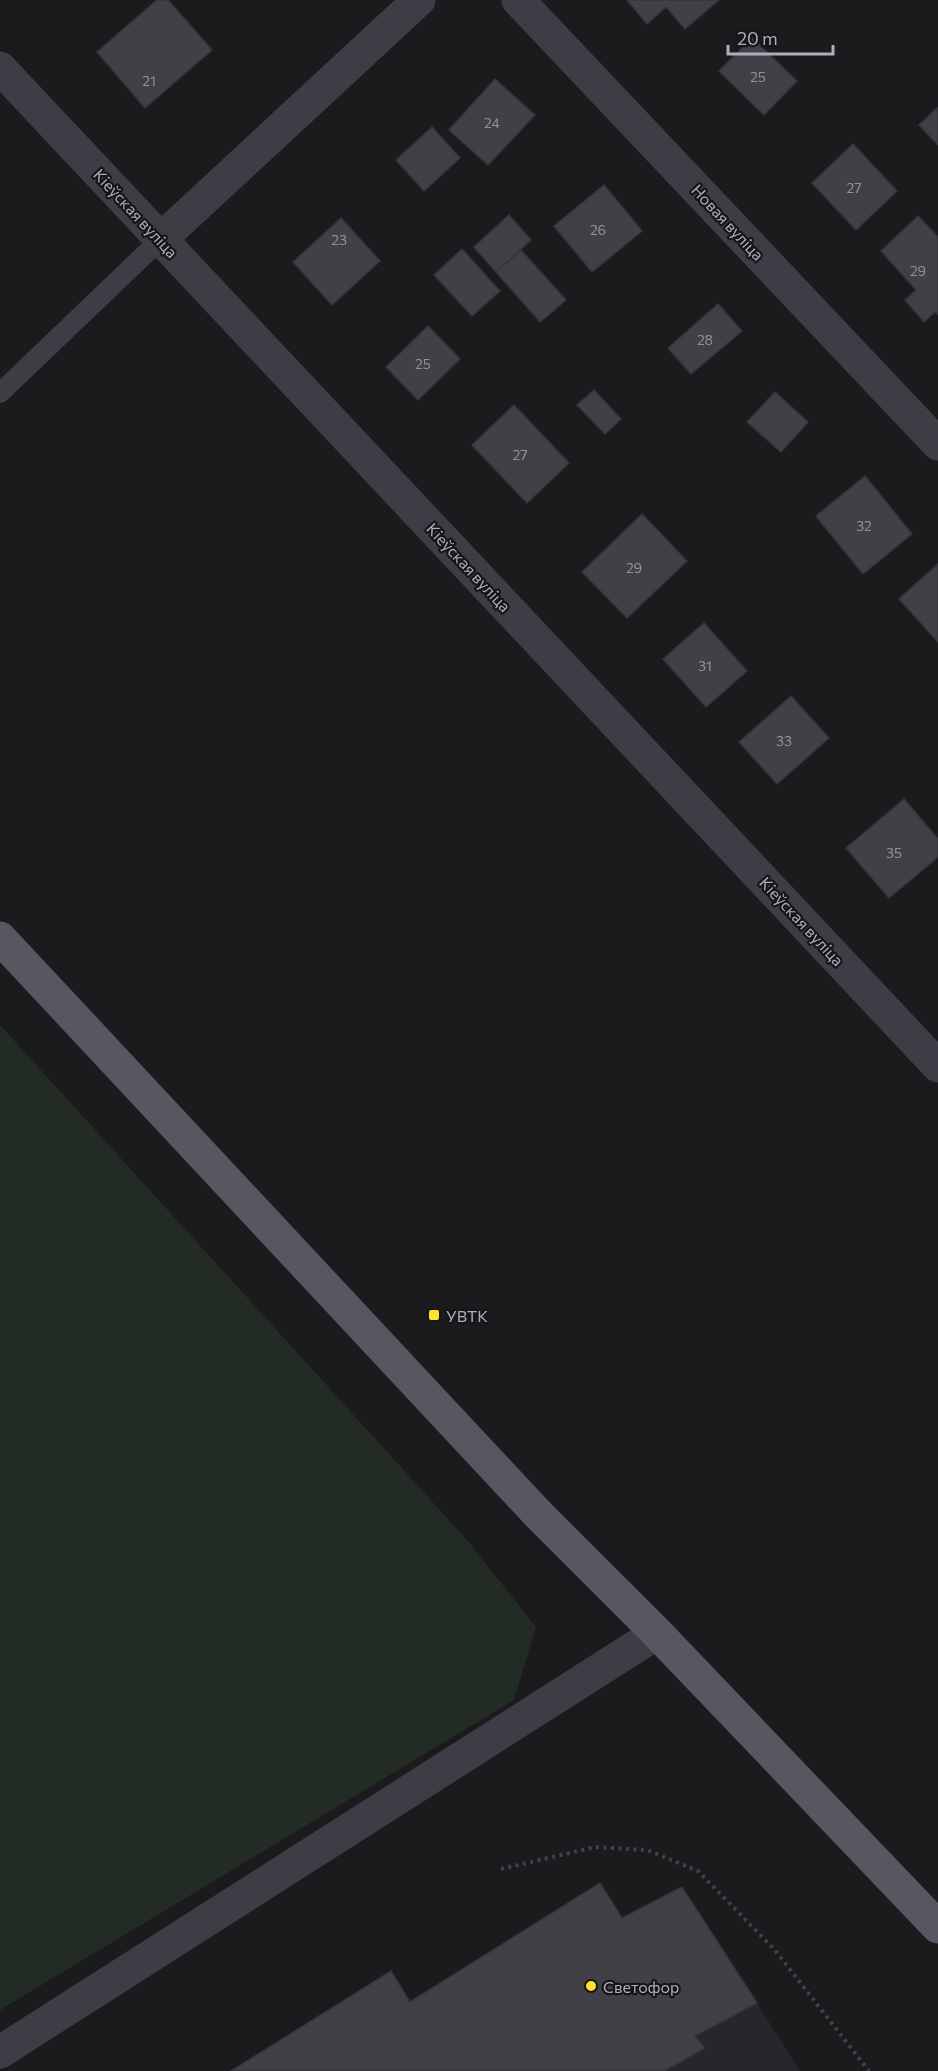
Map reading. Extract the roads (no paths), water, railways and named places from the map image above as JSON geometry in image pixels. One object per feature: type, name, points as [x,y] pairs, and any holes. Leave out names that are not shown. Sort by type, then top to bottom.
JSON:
[{"type":"main road","points":[[0,938],[537,1513],[657,1633],[938,1927]]},
{"type":"street","points":[[161,238],[419,0]]},
{"type":"street","name":"Новая вуліца","points":[[518,0],[938,444]]},
{"type":"street","name":"Кіеўская вуліца","points":[[0,68],[938,1066]]},
{"type":"street","points":[[0,2052],[657,1633]]},
{"type":"lane","points":[[0,393],[161,238]]},
{"type":"place","name":"УВТК","points":[[434,1315]]},
{"type":"place","name":"Светофор","points":[[591,1986]]}]
